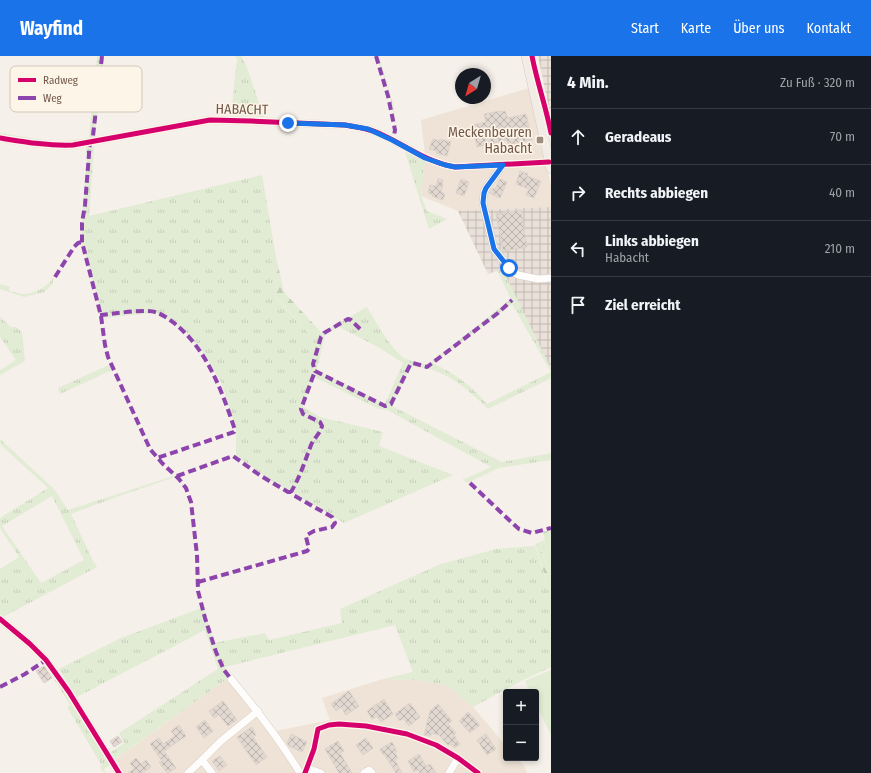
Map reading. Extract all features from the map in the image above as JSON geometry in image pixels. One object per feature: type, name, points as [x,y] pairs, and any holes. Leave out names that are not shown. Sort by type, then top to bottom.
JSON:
[{"type":"main road","points":[[526,56],[550,162]]},
{"type":"street","name":"HABACHT","points":[[0,138],[57,146],[73,145],[210,120],[345,125],[360,127],[376,132],[425,158],[455,167],[550,162]]},
{"type":"street","points":[[503,165],[484,193],[483,203],[494,249],[509,268],[518,276],[538,279],[551,278]]},
{"type":"street","points":[[0,619],[30,644],[46,660],[69,692],[119,773]]},
{"type":"street","points":[[231,679],[258,711],[288,753],[300,773]]},
{"type":"street","points":[[188,773],[221,741],[258,711]]},
{"type":"street","points":[[321,773],[306,770],[314,748],[318,729],[328,725],[340,724],[366,726],[406,734],[436,745],[458,758],[478,773]]},
{"type":"street","points":[[449,773],[458,758]]},
{"type":"street","points":[[202,760],[212,773]]},
{"type":"street","points":[[364,773],[369,770],[372,773]]},
{"type":"shaded area","points":[[538,56],[551,56],[551,119]]},
{"type":"shaded area","points":[[529,88],[551,186],[551,207],[458,211],[421,196],[425,155],[421,120],[475,104],[491,104],[491,99]]},
{"type":"shaded area","points":[[551,207],[551,369],[502,269],[488,274],[458,211]]},
{"type":"shaded area","points":[[231,676],[276,731],[330,720],[322,698],[383,679],[416,680],[446,685],[473,707],[503,742],[503,761],[520,761],[527,773],[114,773],[109,764]]},
{"type":"green space","points":[[97,56],[104,56],[103,66],[96,66]]},
{"type":"green space","points":[[235,56],[241,56],[246,65],[264,117],[231,115],[237,59]]},
{"type":"green space","points":[[377,56],[379,56],[393,104],[397,129],[390,97]]},
{"type":"green space","points":[[92,112],[97,112],[94,140],[73,143],[53,143],[0,135],[0,133],[57,142],[89,138]]},
{"type":"green space","points":[[86,147],[94,147],[89,216],[262,175],[276,257],[271,258],[277,289],[275,297],[312,337],[318,335],[319,330],[321,333],[367,307],[385,336],[401,356],[427,365],[511,299],[497,270],[502,268],[551,369],[551,372],[551,378],[488,409],[463,387],[443,374],[429,369],[411,366],[392,406],[502,462],[551,453],[551,460],[499,468],[467,483],[462,478],[465,479],[491,467],[387,410],[379,409],[314,377],[303,407],[320,417],[383,432],[379,446],[453,475],[344,523],[275,483],[236,456],[236,429],[221,382],[202,350],[184,330],[159,314],[153,313],[102,318],[102,313],[81,236],[87,160]],"holes":[[[512,304],[551,372],[487,404],[462,380],[433,363]],[[339,327],[378,347],[403,363],[385,404],[317,370],[325,334]]]},
{"type":"green space","points":[[405,152],[425,161],[421,196],[427,211],[447,219],[429,229]]},
{"type":"green space","points":[[271,257],[276,257],[284,292],[319,330],[318,335],[312,337],[275,296],[277,289]]},
{"type":"green space","points":[[53,278],[53,284],[44,292],[24,297],[0,289],[0,284],[10,287],[9,291],[22,294],[31,293],[43,287]]},
{"type":"green space","points":[[0,317],[11,327],[16,327],[22,332],[25,361],[0,375],[0,370],[16,360],[0,337]]},
{"type":"green space","points":[[109,365],[112,370],[60,394],[58,388]]},
{"type":"green space","points":[[0,439],[54,489],[68,510],[174,476],[175,477],[71,514],[97,567],[3,617],[0,615],[0,569],[19,557],[0,528],[0,518],[48,488],[0,444]],"holes":[[[52,496],[84,560],[41,583],[2,526]]]},
{"type":"green space","points":[[551,530],[551,546],[541,550],[551,579],[551,595],[535,544],[545,540],[543,532]]},
{"type":"green space","points":[[535,546],[551,595],[551,667],[506,689],[503,689],[503,691],[473,707],[446,685],[416,680],[383,679],[413,672],[395,625],[225,667],[231,676],[114,760],[110,754],[111,752],[124,743],[119,733],[218,669],[205,630],[77,697],[59,669],[121,638],[204,607],[214,643],[265,633],[269,640],[342,623],[340,609],[441,564],[496,549]]},
{"type":"green space","points":[[551,546],[551,579],[541,549]]},
{"type":"green space","points":[[45,664],[110,765],[104,769],[106,773],[104,773],[100,767],[102,766],[67,707],[70,705]]},
{"type":"green space","points":[[551,670],[551,735],[539,710],[539,689],[529,689],[525,681]]},
{"type":"building","points":[[505,111],[508,118],[526,114],[532,140],[508,145],[507,140],[477,147],[472,125],[486,122],[484,114]]},
{"type":"building","points":[[433,139],[451,142],[447,156],[429,149]]},
{"type":"building","points":[[520,171],[528,174],[527,176],[541,181],[534,198],[526,195],[529,189],[516,184]]},
{"type":"building","points":[[438,179],[443,180],[441,192],[445,194],[443,200],[428,193],[430,185],[436,186]]},
{"type":"building","points":[[461,179],[469,182],[464,196],[456,193]]},
{"type":"building","points":[[500,179],[507,182],[500,198],[489,193],[493,188],[495,189]]},
{"type":"building","points":[[521,210],[527,247],[503,251],[496,214]]},
{"type":"building","points":[[44,666],[52,678],[44,683],[36,671]]},
{"type":"building","points":[[349,691],[359,706],[346,715],[341,707],[336,711],[331,704]]},
{"type":"building","points":[[384,699],[393,714],[381,722],[377,716],[372,719],[367,711]]},
{"type":"building","points":[[223,701],[237,720],[228,726],[219,715],[214,718],[209,711]]},
{"type":"building","points":[[410,703],[420,717],[409,726],[403,718],[400,721],[395,714]]},
{"type":"building","points":[[438,704],[452,721],[448,724],[456,733],[454,735],[455,738],[460,744],[455,748],[450,744],[448,745],[439,735],[431,733],[431,736],[424,735],[430,711]]},
{"type":"building","points":[[468,712],[480,725],[470,733],[459,721]]},
{"type":"building","points":[[205,720],[213,731],[204,738],[196,727]]},
{"type":"building","points":[[179,725],[186,736],[164,751],[176,768],[167,773],[159,762],[162,761],[150,744],[159,738],[163,744],[175,736],[171,731]]},
{"type":"building","points":[[252,727],[256,735],[253,737],[267,757],[256,765],[237,737]]},
{"type":"building","points":[[291,734],[307,742],[302,752],[289,746],[287,743]]},
{"type":"building","points":[[486,734],[496,749],[487,755],[477,740]]},
{"type":"building","points":[[118,736],[122,742],[114,747],[110,741]]},
{"type":"building","points":[[366,738],[373,748],[363,755],[356,745]]},
{"type":"building","points":[[338,741],[344,751],[340,753],[352,773],[339,773],[325,749]]},
{"type":"building","points":[[392,742],[397,751],[395,753],[398,758],[395,760],[402,773],[396,773],[380,749]]},
{"type":"building","points":[[419,754],[426,766],[430,764],[436,773],[420,773],[418,770],[414,772],[408,761]]},
{"type":"building","points":[[220,756],[227,765],[219,771],[212,761]]},
{"type":"building","points":[[136,758],[141,764],[146,760],[151,767],[143,773],[128,773],[134,769],[130,763]]},
{"type":"marked path","points":[[101,66],[102,56]]},
{"type":"marked path","points":[[376,56],[388,96],[395,130],[392,140]]},
{"type":"marked path","points":[[96,112],[93,136],[89,148],[85,205],[82,223],[82,242],[101,316],[105,345],[108,357],[150,449],[186,488],[191,502],[197,555],[198,591],[216,652],[224,670],[231,679]]},
{"type":"marked path","points":[[55,277],[74,247],[78,243],[82,242]]},
{"type":"marked path","points":[[360,329],[348,319],[324,333],[321,337],[313,364],[315,371],[385,406],[391,404],[410,365],[413,363],[427,367],[498,313],[512,300]]},
{"type":"marked path","points":[[100,315],[147,311],[158,313],[174,323],[186,333],[196,345],[212,372],[225,400],[235,430],[234,432],[157,458]]},
{"type":"marked path","points":[[198,582],[307,551],[309,549],[306,537],[307,535],[314,531],[332,527],[335,523],[332,517],[293,495],[291,492],[300,475],[311,445],[322,426],[320,422],[303,414],[301,409],[315,371]]},
{"type":"marked path","points":[[177,476],[233,456],[261,476],[288,492],[291,492]]},
{"type":"marked path","points":[[470,483],[519,529],[532,533],[551,528]]},
{"type":"marked path","points":[[0,687],[25,674],[46,660]]},
{"type":"cycle path","points":[[532,56],[551,133]]},
{"type":"cycle path","points":[[0,138],[46,144],[73,145],[210,120],[345,125],[376,132],[424,157],[444,165],[455,167],[549,162]]},
{"type":"cycle path","points":[[0,619],[30,644],[46,660],[69,692],[119,773]]},
{"type":"cycle path","points":[[305,773],[314,749],[318,729],[329,725],[339,724],[366,726],[407,734],[436,745],[458,758],[478,773]]},
{"type":"place","name":"Meckenbeuren Habacht","points":[[540,140]]},
{"type":"route","points":[[288,123],[345,125],[368,129],[425,158],[455,167],[503,165],[486,188],[483,203],[494,249],[509,268]]}]
